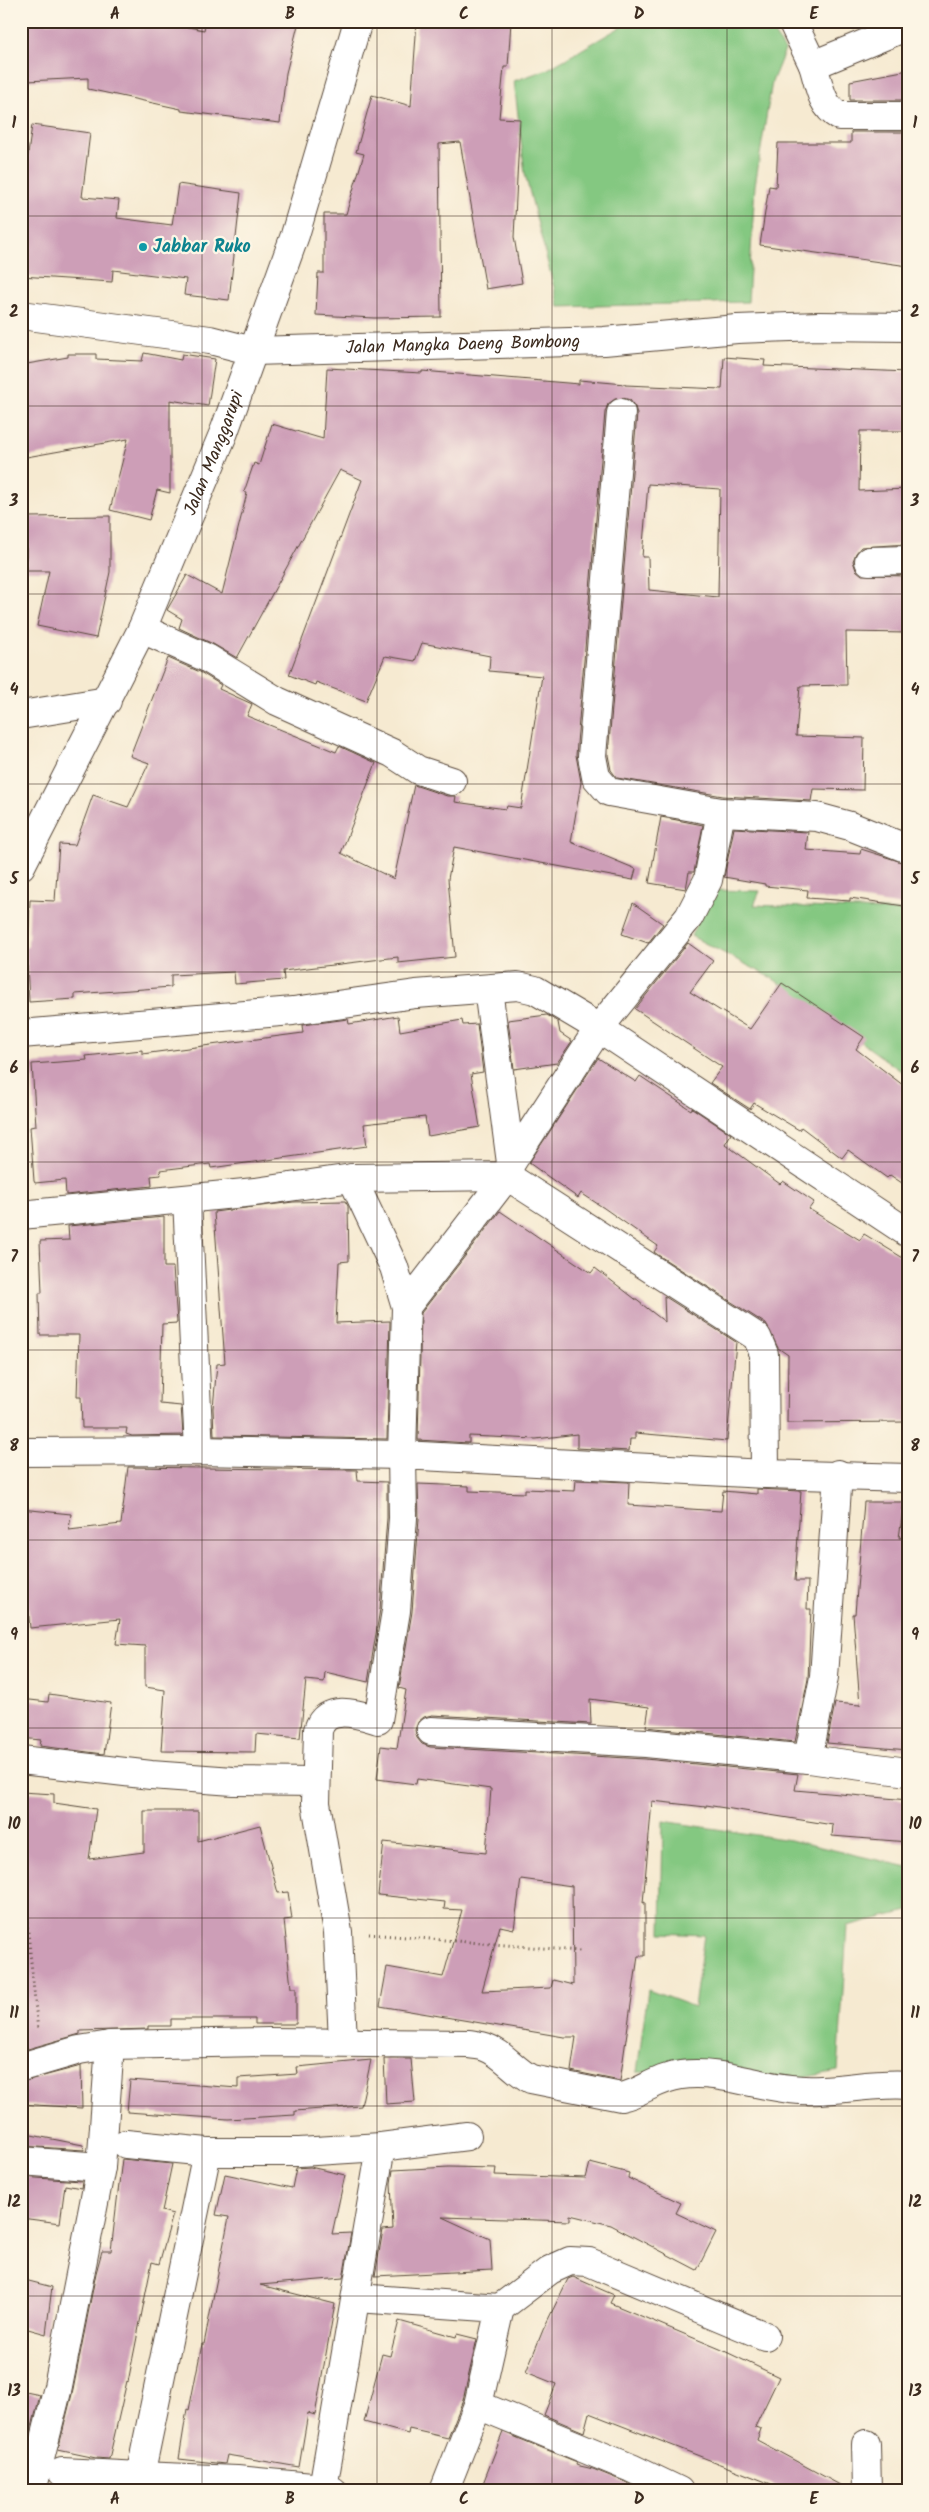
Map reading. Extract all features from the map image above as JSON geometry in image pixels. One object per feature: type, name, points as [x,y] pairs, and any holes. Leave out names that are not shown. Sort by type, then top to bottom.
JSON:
[{"type":"street","name":"Jalan Manggarupi","points":[[21,866],[142,629],[224,432],[294,235],[358,21]]},
{"type":"street","points":[[792,21],[813,65],[825,104],[831,112],[839,116],[908,116]]},
{"type":"street","points":[[813,65],[908,26]]},
{"type":"street","name":"Jalan Mangka Daeng Bombong","points":[[21,315],[210,340],[253,351],[604,341],[737,329],[908,327]]},
{"type":"street","points":[[621,414],[592,756],[596,777],[609,792],[721,812],[817,817],[850,826],[908,849]]},
{"type":"street","points":[[869,561],[908,560]]},
{"type":"street","points":[[142,629],[207,658],[277,701],[392,753],[418,770],[452,781]]},
{"type":"street","points":[[21,715],[107,700]]},
{"type":"street","points":[[406,1307],[509,1169],[598,1028],[689,917],[708,880],[721,812]]},
{"type":"street","points":[[21,1034],[293,1011],[416,994],[518,986],[535,990],[598,1028],[908,1233]]},
{"type":"street","points":[[488,989],[509,1169]]},
{"type":"street","points":[[21,1215],[187,1199],[352,1178],[509,1169],[756,1336],[764,1354],[765,1474]]},
{"type":"street","points":[[343,2042],[338,1932],[316,1791],[318,1730],[320,1721],[326,1715],[354,1713],[378,1720],[396,1611],[403,1518],[402,1455],[406,1307],[394,1267],[352,1178]]},
{"type":"street","points":[[187,1199],[199,1451]]},
{"type":"street","points":[[21,1452],[199,1451],[402,1455],[765,1474],[838,1474],[908,1478]]},
{"type":"street","points":[[808,1759],[824,1677],[838,1474]]},
{"type":"street","points":[[431,1731],[646,1743],[808,1759],[908,1772]]},
{"type":"street","points":[[21,1760],[316,1791]]},
{"type":"street","points":[[32,2064],[79,2050],[110,2045],[343,2042],[469,2044],[485,2047],[519,2074],[531,2079],[621,2097],[630,2095],[658,2079],[682,2074],[703,2074],[792,2090],[908,2085]]},
{"type":"street","points":[[32,2491],[66,2352],[101,2167],[110,2045]]},
{"type":"street","points":[[126,2144],[207,2152],[299,2152],[381,2148],[467,2136]]},
{"type":"street","points":[[62,2472],[237,2480],[328,2489],[381,2148]]},
{"type":"street","points":[[140,2476],[207,2152]]},
{"type":"street","points":[[21,2161],[101,2167]]},
{"type":"street","points":[[444,2491],[478,2405],[500,2308],[550,2270],[570,2261],[588,2262],[765,2336]]},
{"type":"street","points":[[357,2298],[500,2308]]},
{"type":"street","points":[[478,2405],[631,2468],[679,2491]]},
{"type":"street","points":[[866,2444],[867,2491]]},
{"type":"path","points":[[26,1912],[39,2038],[32,2064]]},
{"type":"path","points":[[338,1932],[580,1951]]},
{"type":"green space","points":[[631,21],[765,21],[785,50],[772,82],[755,185],[748,302],[559,307],[525,174],[514,81],[548,69]]},
{"type":"green space","points":[[711,890],[760,891],[754,905],[908,911],[908,1076],[772,978],[691,936]]},
{"type":"green space","points":[[663,1821],[790,1840],[908,1867],[908,1911],[847,1926],[838,2071],[791,2080],[637,2072],[648,1990],[694,2007],[704,1935],[661,1933]]},
{"type":"building","points":[[74,21],[156,21],[204,30],[206,21],[299,21],[286,73],[280,123],[181,111],[181,109],[88,89],[88,78],[27,81],[25,24]]},
{"type":"building","points":[[417,21],[511,21],[508,67],[504,67],[499,118],[520,119],[514,237],[522,283],[486,289],[460,142],[439,144],[441,317],[374,318],[316,315],[318,273],[324,273],[324,214],[346,214],[364,154],[356,152],[372,95],[411,106]]},
{"type":"building","points":[[908,70],[908,100],[850,100],[850,81]]},
{"type":"building","points":[[32,125],[90,133],[82,197],[119,200],[117,218],[172,225],[178,184],[241,193],[229,300],[184,295],[186,279],[113,270],[112,282],[21,276],[24,222],[21,222],[21,183],[24,183]]},
{"type":"building","points":[[851,132],[908,132],[908,266],[760,245],[769,186],[776,187],[778,143],[851,143]]},
{"type":"building","points":[[144,353],[181,360],[182,354],[215,359],[208,406],[170,400],[170,493],[157,490],[149,520],[110,510],[128,439],[21,458],[21,365],[68,357],[68,354],[96,354],[96,359],[142,361]]},
{"type":"building","points":[[724,357],[765,360],[764,366],[908,372],[908,431],[860,431],[859,491],[908,489],[908,544],[861,547],[853,561],[856,570],[862,575],[908,576],[908,633],[846,632],[847,685],[800,686],[796,736],[864,738],[863,790],[813,789],[811,801],[723,796],[617,778],[611,770],[608,755],[637,414],[630,400],[623,398],[615,399],[608,404],[605,412],[576,755],[581,782],[571,842],[636,869],[633,880],[454,847],[448,879],[455,957],[398,963],[398,957],[283,971],[284,980],[235,984],[234,972],[171,975],[171,987],[75,994],[75,999],[29,1002],[26,947],[28,947],[30,900],[55,901],[59,844],[75,845],[93,795],[128,807],[149,763],[130,756],[168,658],[200,672],[221,685],[219,689],[252,704],[247,716],[336,752],[339,746],[376,763],[341,853],[394,879],[414,785],[447,796],[456,796],[455,802],[506,809],[507,806],[521,808],[542,676],[489,671],[490,656],[422,643],[415,661],[385,656],[366,701],[316,682],[315,685],[289,675],[362,480],[340,470],[237,658],[179,628],[182,619],[167,610],[187,575],[222,594],[247,493],[244,492],[254,463],[259,465],[272,424],[323,439],[327,368],[422,373],[422,371],[579,384],[579,380],[625,385],[722,389]],"holes":[[[648,484],[720,489],[718,597],[649,590],[648,557],[642,557]]]},
{"type":"building","points":[[110,516],[110,572],[96,638],[37,626],[49,571],[26,571],[26,517]]},
{"type":"building","points":[[661,817],[703,825],[694,872],[689,872],[686,889],[649,883]]},
{"type":"building","points":[[734,828],[808,832],[806,850],[860,854],[861,849],[908,864],[904,906],[850,898],[850,901],[807,898],[808,890],[765,886],[765,884],[724,877]]},
{"type":"building","points":[[633,903],[663,924],[648,943],[622,934]]},
{"type":"building","points":[[688,943],[713,961],[690,992],[750,1029],[782,983],[864,1037],[856,1049],[908,1089],[908,1187],[890,1175],[887,1178],[848,1150],[842,1158],[801,1127],[799,1130],[754,1103],[750,1109],[710,1083],[722,1067],[635,1009]]},
{"type":"building","points":[[547,1015],[558,1022],[560,1033],[572,1041],[557,1063],[514,1069],[508,1020]]},
{"type":"building","points":[[398,1016],[400,1031],[462,1020],[463,1025],[477,1024],[483,1072],[471,1074],[480,1127],[428,1136],[425,1117],[364,1124],[367,1146],[211,1168],[210,1164],[160,1170],[161,1175],[151,1176],[152,1186],[66,1195],[65,1180],[35,1183],[34,1181],[30,1127],[36,1126],[32,1064],[87,1060],[86,1056],[142,1050],[142,1054],[303,1033],[302,1025],[348,1019],[349,1024]]},
{"type":"building","points":[[598,1058],[636,1082],[640,1076],[731,1134],[725,1144],[780,1184],[783,1181],[814,1202],[809,1209],[860,1240],[864,1234],[908,1261],[908,1422],[787,1423],[788,1355],[778,1348],[766,1324],[658,1255],[654,1252],[658,1246],[604,1208],[581,1193],[578,1198],[529,1163]]},
{"type":"building","points":[[345,1201],[348,1206],[349,1261],[339,1262],[336,1323],[390,1321],[387,1439],[214,1436],[213,1408],[217,1364],[225,1363],[214,1212],[293,1202]]},
{"type":"building","points":[[500,1211],[591,1273],[595,1268],[665,1322],[664,1296],[736,1342],[727,1441],[635,1433],[635,1439],[630,1439],[629,1451],[577,1448],[577,1434],[536,1439],[469,1436],[469,1443],[418,1440],[421,1313]]},
{"type":"building","points":[[164,1217],[164,1267],[173,1267],[177,1323],[162,1324],[160,1404],[181,1406],[183,1435],[132,1436],[126,1434],[127,1428],[82,1428],[81,1397],[77,1397],[79,1335],[40,1335],[39,1293],[42,1293],[40,1241],[69,1240],[68,1226]]},
{"type":"building","points":[[128,1467],[357,1470],[358,1481],[387,1482],[387,1518],[380,1609],[368,1682],[325,1672],[324,1682],[306,1680],[300,1738],[256,1734],[255,1752],[161,1751],[165,1690],[145,1687],[145,1646],[116,1644],[120,1619],[30,1628],[26,1583],[21,1582],[21,1509],[71,1514],[69,1530],[121,1524]]},
{"type":"building","points":[[576,1480],[629,1482],[628,1505],[721,1511],[723,1491],[757,1494],[757,1489],[801,1491],[795,1581],[808,1581],[807,1609],[811,1609],[808,1679],[795,1742],[646,1727],[649,1707],[590,1699],[591,1724],[432,1715],[424,1717],[418,1722],[415,1730],[417,1738],[422,1744],[430,1747],[645,1759],[798,1774],[795,1790],[908,1800],[908,1842],[832,1836],[833,1825],[706,1805],[706,1807],[652,1801],[643,1903],[645,1902],[645,1956],[638,1956],[620,2081],[571,2071],[576,2037],[564,2037],[380,2006],[387,1967],[443,1977],[462,1910],[444,1909],[445,1902],[378,1895],[384,1842],[486,1853],[491,1789],[417,1779],[416,1784],[377,1779],[381,1746],[397,1748],[406,1690],[399,1688],[412,1612],[419,1519],[418,1484],[469,1486],[469,1491],[525,1493],[525,1489],[575,1491]],"holes":[[[521,1879],[572,1886],[573,1985],[553,1980],[551,1988],[482,1991],[500,1926],[514,1929]]]},
{"type":"building","points":[[864,1502],[904,1502],[899,1538],[908,1536],[908,1750],[827,1743],[835,1703],[860,1705],[853,1614],[855,1614]]},
{"type":"building","points":[[49,1694],[111,1703],[104,1754],[40,1746],[41,1740],[21,1738],[21,1699],[48,1702]]},
{"type":"building","points":[[21,1792],[54,1794],[54,1803],[96,1809],[89,1859],[144,1852],[144,1811],[198,1811],[198,1841],[260,1825],[278,1893],[288,1892],[292,1919],[284,1920],[291,1988],[296,1988],[296,2024],[255,2024],[255,2019],[171,2019],[171,2026],[148,2026],[148,2029],[80,2031],[80,2034],[21,2051]]},
{"type":"building","points":[[384,2059],[411,2059],[415,2102],[386,2104]]},
{"type":"building","points":[[371,2060],[361,2106],[295,2111],[295,2115],[228,2119],[127,2112],[130,2080],[238,2088],[238,2078],[298,2074],[297,2067]]},
{"type":"building","points":[[81,2066],[82,2108],[21,2104],[21,2082]]},
{"type":"building","points":[[21,2133],[83,2145],[84,2150],[21,2146]]},
{"type":"building","points":[[122,2159],[172,2164],[162,2211],[173,2214],[159,2264],[152,2262],[128,2382],[109,2459],[58,2450],[73,2390],[96,2273],[102,2251],[111,2251]]},
{"type":"building","points":[[590,2163],[629,2173],[628,2178],[681,2203],[676,2213],[716,2232],[697,2270],[611,2225],[570,2215],[570,2221],[442,2217],[490,2239],[492,2270],[375,2276],[383,2230],[393,2229],[391,2183],[393,2170],[449,2167],[496,2168],[495,2175],[586,2178]]},
{"type":"building","points":[[310,2167],[345,2175],[332,2234],[351,2233],[343,2278],[260,2285],[335,2304],[315,2415],[308,2413],[299,2467],[227,2455],[225,2464],[179,2459],[187,2409],[189,2410],[202,2344],[204,2344],[229,2217],[216,2215],[225,2174],[292,2188],[296,2168]]},
{"type":"building","points":[[21,2177],[82,2181],[81,2188],[65,2185],[60,2223],[21,2218]]},
{"type":"building","points":[[573,2277],[614,2295],[610,2303],[720,2349],[779,2377],[755,2427],[761,2429],[757,2440],[851,2491],[789,2491],[589,2413],[584,2432],[544,2415],[556,2384],[526,2372],[543,2330],[568,2279]]},
{"type":"building","points":[[21,2279],[52,2287],[46,2334],[21,2327]]},
{"type":"building","points":[[399,2321],[456,2337],[457,2334],[477,2339],[463,2400],[448,2438],[409,2429],[408,2434],[364,2422],[382,2354],[390,2356]]},
{"type":"building","points":[[21,2391],[40,2395],[28,2443],[21,2442]]},
{"type":"building","points":[[503,2432],[577,2462],[576,2465],[593,2469],[625,2482],[639,2491],[480,2491]]},
{"type":"place","name":"Jabbar Ruko","points":[[143,247]]}]
